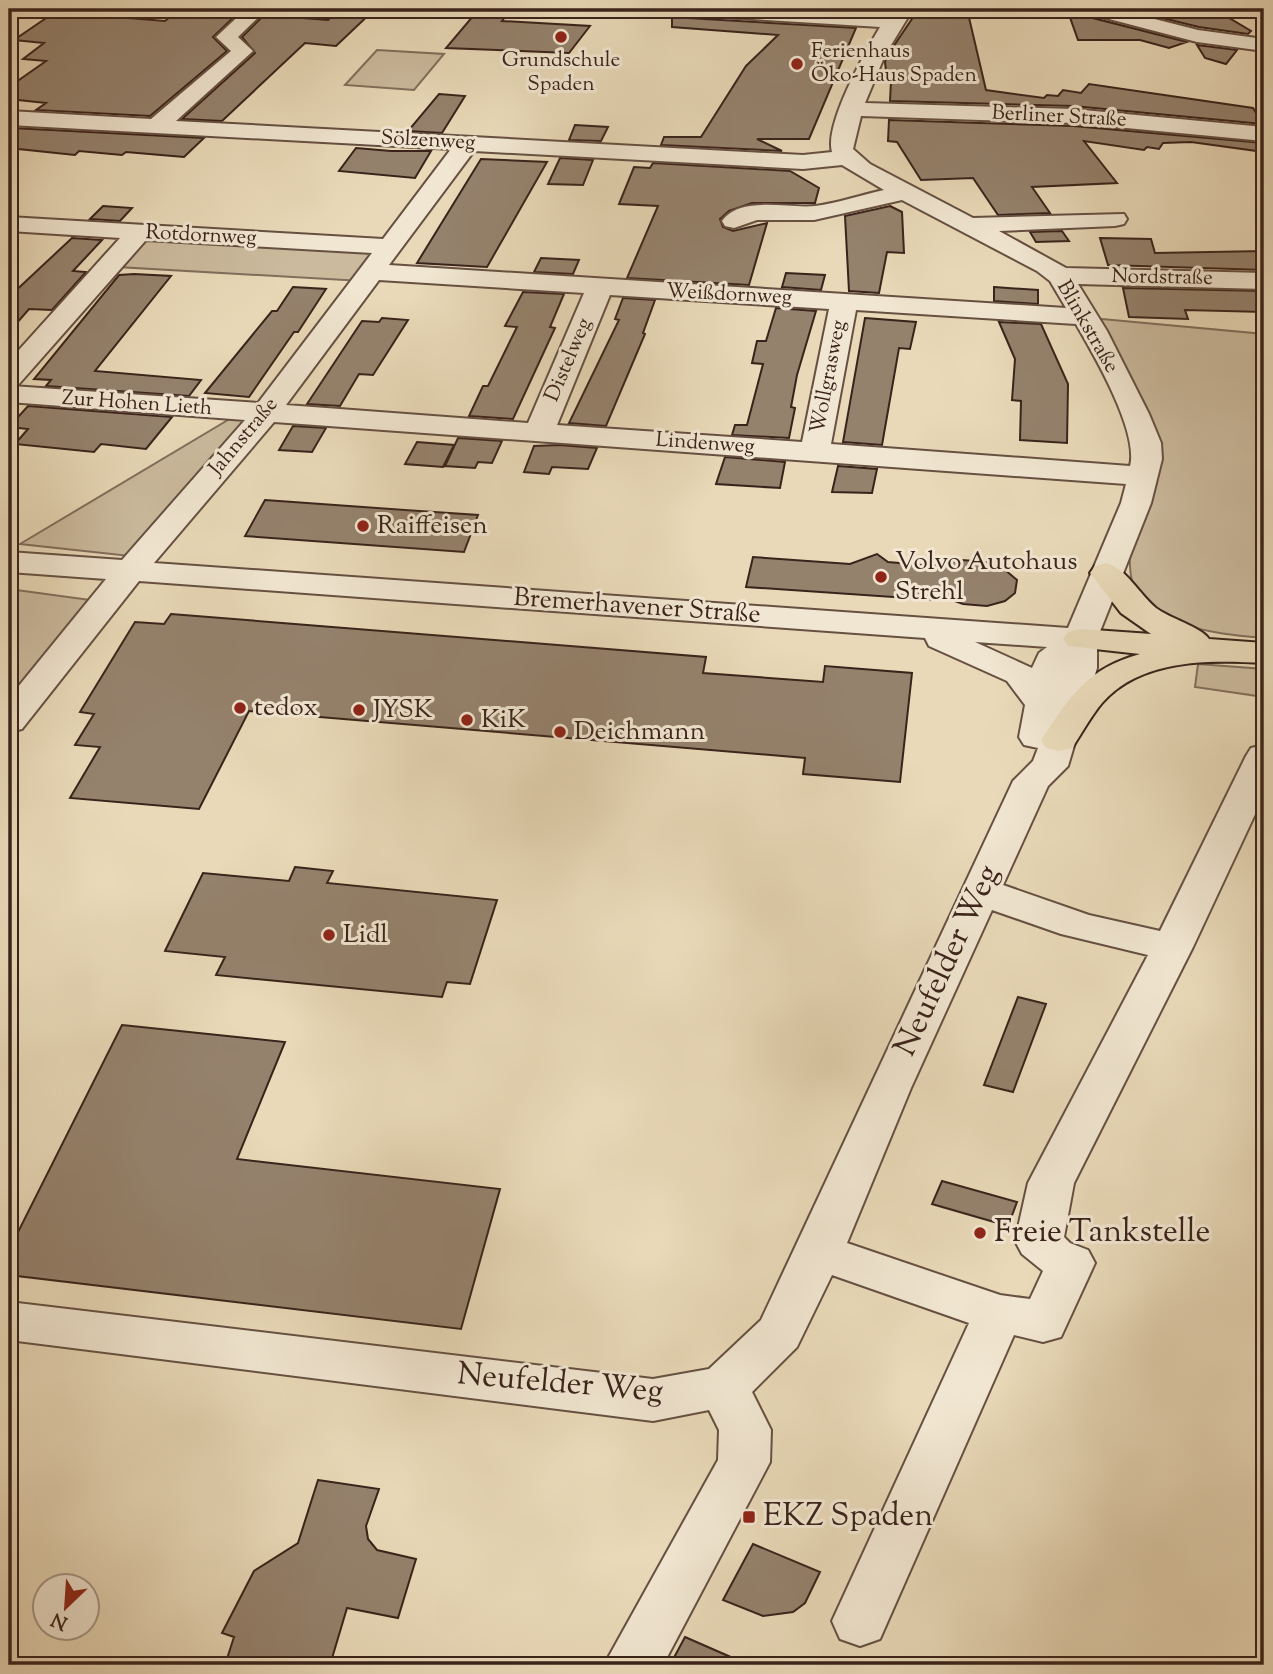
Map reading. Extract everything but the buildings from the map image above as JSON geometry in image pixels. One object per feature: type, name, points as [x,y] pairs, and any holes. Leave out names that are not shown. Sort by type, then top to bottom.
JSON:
[{"type":"main road","points":[[1106,573],[1122,597],[1152,621],[1179,636],[1221,649]]},
{"type":"main road","name":"Bremerhavener Straße","points":[[1080,639],[1264,653]]},
{"type":"main road","points":[[1059,740],[1091,694],[1107,679],[1130,668],[1221,649]]},
{"type":"street","points":[[157,126],[243,51],[226,37],[257,9]]},
{"type":"street","points":[[688,9],[897,15],[853,109],[843,139],[842,149],[847,158]]},
{"type":"street","points":[[1093,9],[1197,36],[1264,46]]},
{"type":"street","name":"Berliner Straße","points":[[853,109],[1073,116],[1192,125],[1264,134]]},
{"type":"street","name":"Sölzenweg","points":[[9,118],[803,162],[847,158]]},
{"type":"street","name":"Jahnstraße","points":[[9,721],[129,572],[265,414],[393,247],[467,144]]},
{"type":"street","name":"Blinkstraße","points":[[847,158],[1060,276],[1085,317],[1146,443],[1145,476],[1080,639]]},
{"type":"street","points":[[734,221],[753,213],[833,209],[905,192]]},
{"type":"street","points":[[969,225],[1115,219]]},
{"type":"street","name":"Rotdornweg","points":[[9,224],[393,247]]},
{"type":"street","points":[[9,378],[139,232]]},
{"type":"street","name":"Weißdornweg","points":[[373,272],[1085,317]]},
{"type":"street","name":"Nordstraße","points":[[1060,276],[1264,281]]},
{"type":"street","name":"Distelweg","points":[[539,432],[600,287]]},
{"type":"street","name":"Wollgrasweg","points":[[815,452],[844,302]]},
{"type":"street","name":"Zur Hohen Lieth","points":[[9,394],[265,414]]},
{"type":"street","name":"Lindenweg","points":[[265,414],[1145,476]]},
{"type":"street","name":"Bremerhavener Straße","points":[[9,562],[1080,639]]},
{"type":"street","points":[[910,626],[1019,674],[1043,704]]},
{"type":"street","name":"Neufelder Weg","points":[[1032,781],[1029,766],[1051,660],[1080,639]]},
{"type":"street","name":"Neufelder Weg","points":[[9,1321],[653,1400],[724,1387],[779,1333],[819,1252],[889,1088],[1032,781],[1050,766],[1080,668],[1080,639]]},
{"type":"street","points":[[819,1252],[998,1314],[1027,1317],[1043,1323],[1071,1263],[1053,1256],[1039,1241],[1051,1183],[1173,947],[1264,756]]},
{"type":"street","points":[[981,890],[1031,913],[1114,936],[1173,947]]},
{"type":"street","points":[[860,1621],[998,1314]]},
{"type":"street","points":[[633,1665],[744,1462],[745,1430],[724,1387]]},
{"type":"shaded area","points":[[377,50],[444,54],[414,90],[345,85]]},
{"type":"shaded area","points":[[143,236],[383,250],[362,281],[118,267]]},
{"type":"shaded area","points":[[1091,318],[1264,334],[1264,638],[1224,634],[1180,624],[1145,603],[1134,587],[1130,551],[1157,483],[1159,460]]},
{"type":"shaded area","points":[[233,417],[253,418],[130,556],[20,544]]},
{"type":"shaded area","points":[[9,589],[90,600],[9,703]]},
{"type":"shaded area","points":[[1198,664],[1264,669],[1264,697],[1195,687]]},
{"type":"place","name":"Grundschule Spaden","points":[[561,37]]},
{"type":"place","name":"Ferienhaus Öko-Haus Spaden","points":[[797,64]]},
{"type":"place","name":"Raiffeisen","points":[[363,526]]},
{"type":"place","name":"Volvo Autohaus Strehl","points":[[881,577]]},
{"type":"place","name":"tedox","points":[[240,708]]},
{"type":"place","name":"JYSK","points":[[359,710]]},
{"type":"place","name":"KiK","points":[[467,720]]},
{"type":"place","name":"Deichmann","points":[[560,732]]},
{"type":"place","name":"Lidl","points":[[329,935]]},
{"type":"place","name":"Freie Tankstelle","points":[[980,1233]]},
{"type":"place","name":"EKZ Spaden","points":[[749,1517]]}]
